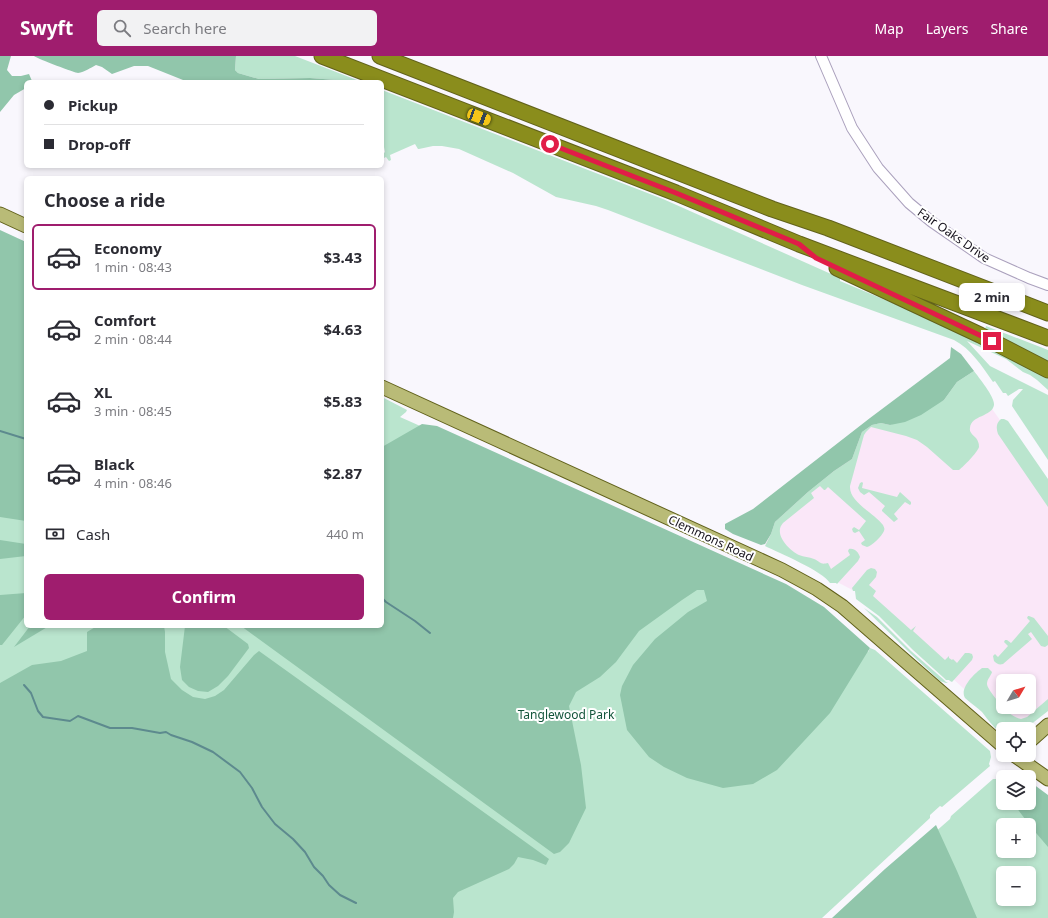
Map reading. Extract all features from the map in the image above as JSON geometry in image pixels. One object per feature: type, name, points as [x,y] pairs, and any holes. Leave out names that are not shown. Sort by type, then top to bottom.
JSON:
[{"type":"highway","points":[[322,56],[676,193],[799,244],[1048,338]]},
{"type":"highway","points":[[380,56],[772,209],[828,228],[1048,313]]},
{"type":"highway","points":[[799,244],[816,258],[968,329],[1048,370]]},
{"type":"main road","points":[[0,214],[24,225]]},
{"type":"main road","name":"Clemmons Road","points":[[384,388],[782,570],[817,589],[842,606],[996,740]]},
{"type":"main road","points":[[1036,736],[1048,726]]},
{"type":"main road","points":[[1024,762],[1048,779]]},
{"type":"street","name":"Fair Oaks Drive","points":[[821,56],[852,128],[878,168],[909,203],[932,222],[984,258],[1048,285]]},
{"type":"shaded area","points":[[990,406],[1048,488],[1048,707],[1028,722],[1000,722],[860,594],[765,544],[771,534],[775,522],[834,471],[862,432],[872,425]]},
{"type":"green space","points":[[0,56],[11,56],[7,70],[12,76],[29,74],[32,80],[24,80],[24,89],[14,95],[0,112]]},
{"type":"green space","points":[[34,56],[236,56],[235,70],[238,73],[259,79],[310,78],[336,80],[183,80],[148,66],[134,66],[112,74],[96,65],[78,73]]},
{"type":"green space","points":[[236,56],[295,56],[357,80],[310,78],[259,79],[238,73],[235,70]]},
{"type":"green space","points":[[384,91],[663,199],[840,278],[840,281],[926,317],[1048,377],[1048,390],[1037,380],[1023,372],[1006,359],[967,341],[990,366],[1048,395],[1048,460],[1012,406],[1013,400],[1023,389],[1019,389],[1008,396],[1006,393],[1003,393],[995,381],[993,382],[971,353],[954,340],[802,285],[608,210],[556,197],[513,173],[459,149],[433,146],[418,149],[415,144],[390,155],[391,160],[389,161],[386,157],[384,158]]},
{"type":"green space","points":[[0,230],[24,241],[24,521],[0,517]]},
{"type":"green space","name":"Tanglewood Park","points":[[0,233],[24,241],[24,628],[384,628],[384,398],[407,410],[400,417],[770,582],[868,652],[870,648],[875,650],[990,751],[991,757],[989,764],[990,766],[942,807],[940,806],[930,815],[930,818],[822,918],[0,918]]},
{"type":"green space","points":[[986,326],[1048,350],[1048,363],[985,330]]},
{"type":"green space","points":[[951,347],[961,354],[974,371],[957,382],[944,400],[921,415],[905,422],[890,425],[881,423],[872,425],[862,432],[852,459],[834,471],[808,492],[775,522],[771,534],[765,544],[761,545],[733,534],[725,529],[725,524],[753,509],[950,358]]},
{"type":"green space","points":[[974,371],[992,397],[994,405],[990,412],[978,418],[971,424],[970,431],[979,443],[979,447],[967,463],[959,470],[953,470],[917,440],[871,427],[864,435],[850,486],[853,497],[883,525],[884,531],[874,543],[867,547],[862,545],[861,543],[865,540],[859,531],[855,533],[852,529],[854,527],[859,530],[866,521],[828,487],[824,490],[820,486],[811,493],[814,498],[780,527],[781,537],[787,546],[799,555],[825,564],[828,563],[831,569],[850,555],[848,551],[849,549],[853,549],[857,552],[860,557],[858,561],[837,584],[830,583],[819,573],[765,546],[775,522],[808,492],[834,471],[852,459],[862,432],[872,425],[881,423],[890,425],[944,400],[957,382]]},
{"type":"green space","points":[[1001,419],[1008,421],[1048,479],[1048,507],[998,434],[997,426]]},
{"type":"green space","points":[[422,424],[437,426],[786,584],[824,607],[870,648],[830,713],[777,770],[753,784],[723,788],[687,778],[664,767],[649,757],[627,730],[620,695],[622,686],[633,665],[655,639],[688,612],[707,601],[704,590],[697,590],[639,631],[616,662],[600,677],[576,692],[569,706],[581,765],[586,808],[569,843],[560,852],[554,854],[244,628],[384,628],[384,446]]},
{"type":"green space","points":[[862,482],[862,488],[897,497],[900,492],[911,502],[911,504],[910,505],[905,502],[894,514],[898,519],[894,522],[882,511],[885,506],[869,492],[864,495],[860,492],[858,488]]},
{"type":"green space","points":[[0,540],[24,544],[24,556],[0,559]]},
{"type":"green space","points":[[871,568],[875,569],[877,572],[876,577],[869,585],[876,591],[873,596],[911,630],[916,626],[913,631],[945,660],[949,656],[949,658],[952,660],[953,659],[957,663],[965,653],[972,654],[972,660],[952,682],[946,680],[879,616],[856,599],[855,591],[853,591],[852,588],[867,570]]},
{"type":"green space","points":[[24,593],[24,618],[2,645],[0,645],[0,595]]},
{"type":"green space","points":[[864,608],[877,617],[911,651],[946,682],[948,682],[946,683],[940,681]]},
{"type":"green space","points":[[1028,616],[1034,618],[1048,636],[1048,645],[1045,647],[1041,646],[1031,632],[1028,634],[1032,639],[1003,664],[996,663],[993,656],[995,654],[998,657],[1008,646],[1004,642],[1005,640],[1011,643],[1030,621],[1027,618]]},
{"type":"green space","points":[[28,628],[46,628],[14,647]]},
{"type":"green space","points":[[94,628],[164,628],[165,652],[171,679],[182,690],[193,697],[205,699],[215,696],[224,690],[259,651],[549,859],[546,865],[533,860],[518,857],[509,869],[458,892],[453,898],[453,918],[0,918],[0,683],[32,665],[61,661],[87,651],[87,632]]},
{"type":"green space","points":[[185,628],[227,628],[248,644],[249,648],[228,676],[218,686],[208,692],[198,691],[189,687],[182,680],[180,667]]},
{"type":"green space","points":[[982,668],[988,668],[992,672],[987,684],[996,698],[996,714],[1011,714],[1021,719],[1030,714],[1036,714],[1036,709],[1048,699],[1048,711],[1034,722],[996,722],[996,729],[982,712],[965,698],[964,690],[966,685]]},
{"type":"green space","points":[[993,779],[996,779],[996,810],[1036,810],[1036,803],[1048,803],[1048,918],[849,918],[844,912],[950,819],[951,816]]},
{"type":"green space","points":[[1036,786],[1048,795],[1048,847],[1036,833],[1036,818],[1024,818],[1018,810],[1036,810]]},
{"type":"green space","points":[[936,825],[977,918],[832,918],[885,869]]},
{"type":"waterway","points":[[0,431],[24,438]]},
{"type":"waterway","points":[[384,600],[430,633]]},
{"type":"waterway","points":[[24,685],[31,693],[38,711],[43,717],[70,721],[78,716],[110,728],[132,728],[160,733],[166,732],[213,752],[240,772],[252,788],[262,807],[275,824],[293,839],[305,852],[314,867],[329,885],[340,895],[356,903]]},
{"type":"route","points":[[550,144],[676,193],[799,244],[816,258],[992,341]]}]
